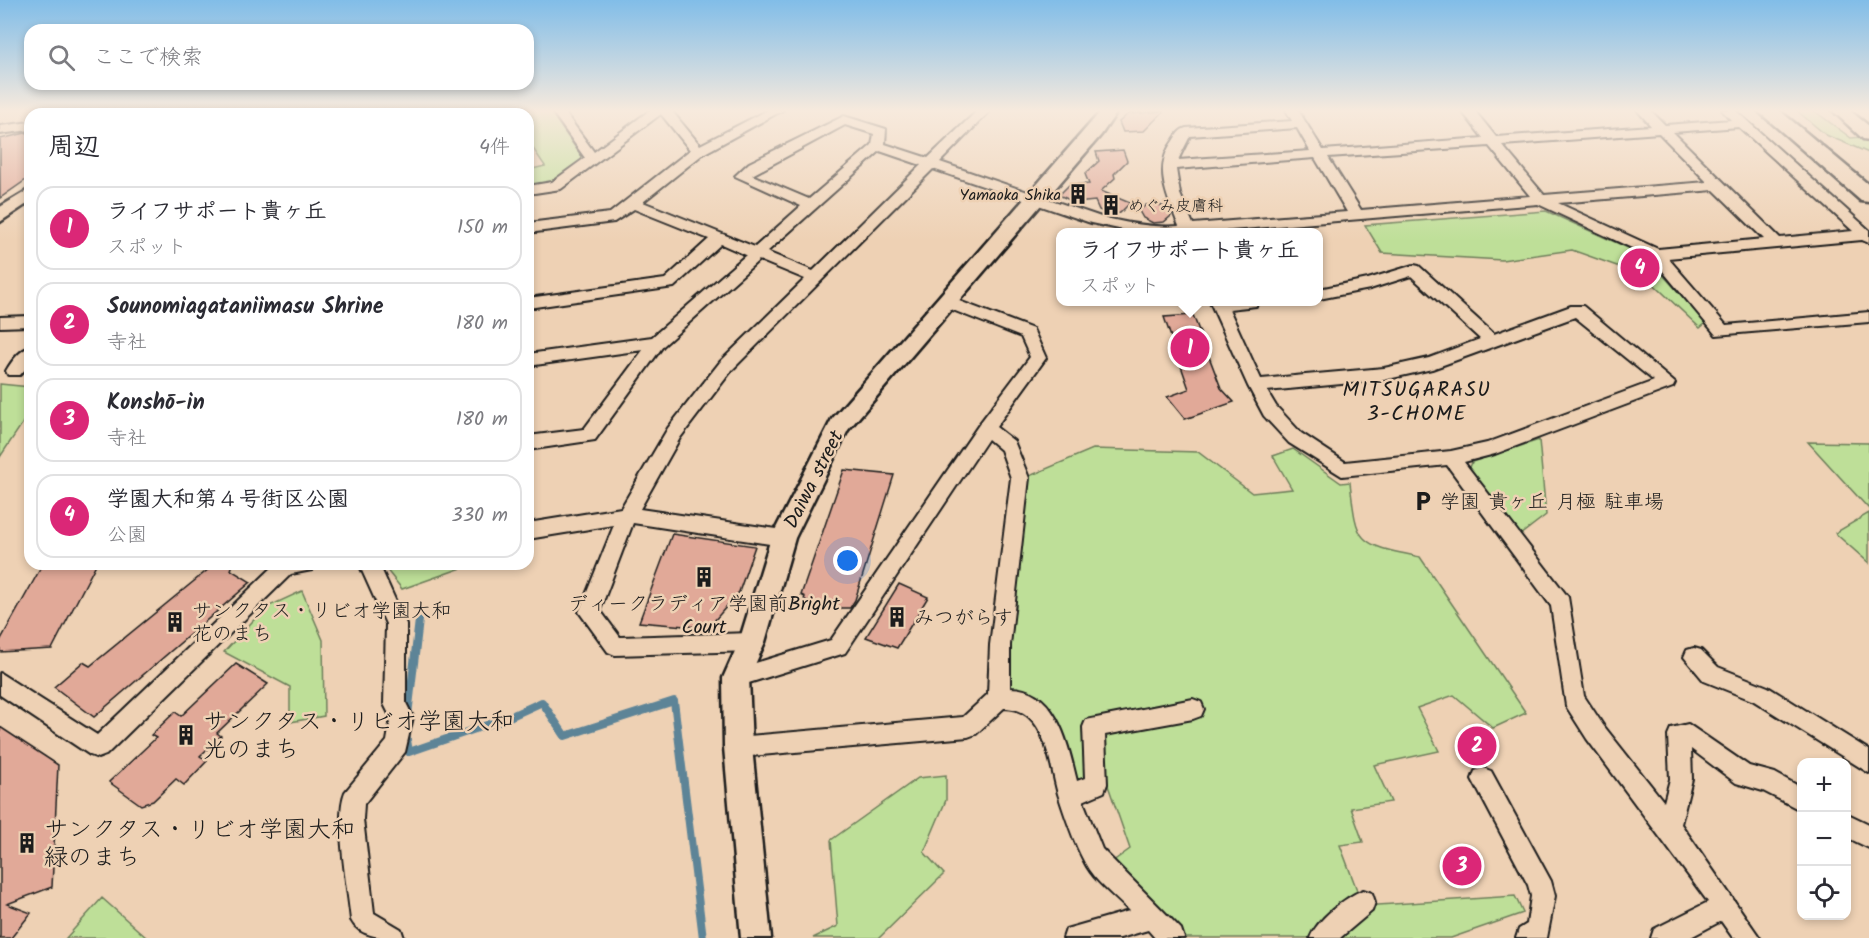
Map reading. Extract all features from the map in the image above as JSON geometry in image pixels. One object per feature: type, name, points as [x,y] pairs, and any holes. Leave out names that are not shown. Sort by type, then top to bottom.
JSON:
[{"type":"main road","points":[[1819,154],[1869,196]]},
{"type":"main road","points":[[1843,154],[1869,174]]},
{"type":"street","points":[[588,154],[592,159]]},
{"type":"street","points":[[534,188],[556,186],[599,154]]},
{"type":"street","points":[[534,227],[614,217],[695,154]]},
{"type":"street","points":[[778,154],[754,166],[742,176],[810,205]]},
{"type":"street","points":[[534,442],[589,435],[657,342],[869,154]]},
{"type":"street","points":[[902,154],[1035,200],[1123,227],[1136,228]]},
{"type":"street","points":[[752,642],[615,646],[589,612],[627,515],[674,434],[726,366],[940,154]]},
{"type":"street","name":"Daiwa street","points":[[756,938],[738,747],[736,678],[752,642],[783,538],[840,425],[1074,154]]},
{"type":"street","points":[[1173,154],[1169,165],[1170,187],[1186,228]]},
{"type":"street","points":[[1319,154],[1357,216]]},
{"type":"street","points":[[1169,165],[1322,154]]},
{"type":"street","points":[[1502,154],[1540,201],[1656,254],[1722,331],[1869,317]]},
{"type":"street","points":[[1687,154],[1776,243]]},
{"type":"street","points":[[1777,154],[1867,236]]},
{"type":"street","points":[[1230,228],[1718,185]]},
{"type":"street","points":[[0,216],[24,202]]},
{"type":"street","points":[[633,203],[817,278]]},
{"type":"street","points":[[1656,254],[1867,236]]},
{"type":"street","points":[[534,302],[669,283],[718,239]]},
{"type":"street","points":[[1323,293],[1370,284],[1414,270],[1492,341]]},
{"type":"street","points":[[736,678],[838,647],[986,428],[1038,358],[1027,333],[946,301]]},
{"type":"street","points":[[1220,306],[1256,386],[1270,411],[1295,438],[1342,469],[1451,458],[1489,449],[1667,383],[1577,310],[1432,363],[1384,374],[1256,386]]},
{"type":"street","points":[[0,321],[24,321]]},
{"type":"street","points":[[534,359],[657,342]]},
{"type":"street","points":[[14,371],[24,360]]},
{"type":"street","points":[[986,428],[1008,446],[1020,478],[1000,645],[999,698]]},
{"type":"street","points":[[1451,458],[1561,603],[1574,699],[1594,732],[1669,826],[1748,938]]},
{"type":"street","points":[[534,530],[627,515],[783,538]]},
{"type":"street","points":[[0,683],[98,748],[287,570]]},
{"type":"street","points":[[372,570],[396,624],[395,704],[402,717],[396,745],[353,800],[352,819],[363,920],[392,938]]},
{"type":"street","points":[[1694,657],[1711,674],[1761,693],[1869,762]]},
{"type":"street","points":[[738,747],[968,727],[999,698],[1021,698],[1042,715],[1054,735],[1070,796],[1094,857],[1173,938]]},
{"type":"street","points":[[1070,796],[1096,784],[1094,727],[1193,710]]},
{"type":"street","points":[[1669,826],[1681,779],[1683,734],[1744,775],[1767,781],[1797,797]]},
{"type":"street","points":[[1484,779],[1539,880],[1543,896],[1538,931],[1528,938]]},
{"type":"street","points":[[1851,827],[1869,836]]},
{"type":"street","points":[[1322,938],[1362,902]]},
{"type":"street","points":[[1663,938],[1724,907]]},
{"type":"street","points":[[1074,938],[1152,917]]},
{"type":"green space","points":[[537,154],[580,154],[582,157],[581,161],[554,182],[534,185],[534,169],[545,166]]},
{"type":"green space","points":[[1546,211],[1646,256],[1706,323],[1700,328],[1645,276],[1572,250],[1502,260],[1382,253],[1365,225]]},
{"type":"green space","points":[[0,384],[24,386],[24,421],[0,457]]},
{"type":"green space","points":[[1539,440],[1546,515],[1516,538],[1468,473],[1472,462]]},
{"type":"green space","points":[[1808,442],[1869,443],[1869,509]]},
{"type":"green space","points":[[1093,449],[1198,452],[1252,493],[1292,489],[1273,456],[1293,449],[1341,483],[1350,482],[1355,518],[1364,538],[1383,549],[1420,557],[1526,713],[1493,728],[1454,695],[1417,708],[1439,751],[1374,765],[1391,802],[1351,808],[1363,842],[1340,845],[1363,906],[1515,896],[1523,913],[1451,938],[1183,938],[1109,864],[1130,849],[1103,771],[1074,785],[1059,735],[1005,691],[1005,648],[1016,608],[1017,550],[1024,525],[1027,477]]},
{"type":"green space","points":[[1869,513],[1869,563],[1835,533]]},
{"type":"green space","points":[[387,570],[456,570],[402,589]]},
{"type":"green space","points":[[302,591],[323,640],[324,716],[290,722],[290,687],[224,652],[265,608]]},
{"type":"green space","points":[[946,775],[946,800],[924,852],[944,874],[879,938],[813,938],[838,926],[831,840],[918,778]]},
{"type":"green space","points":[[102,898],[147,938],[66,938]]},
{"type":"building","points":[[0,154],[24,154],[24,181],[0,198]]},
{"type":"building","points":[[1097,154],[1124,154],[1127,161],[1114,174],[1115,178],[1101,191],[1130,203],[1120,213],[1108,214],[1099,210],[1095,201],[1076,203],[1059,195],[1069,185],[1089,184],[1085,174],[1099,161]]},
{"type":"building","points":[[1157,204],[1167,208],[1171,216],[1164,222],[1153,223],[1143,218],[1139,211],[1146,205]]},
{"type":"building","points":[[1193,315],[1221,388],[1234,402],[1185,419],[1167,397],[1189,389],[1164,317]]},
{"type":"building","points":[[844,470],[894,475],[855,600],[850,608],[827,608],[827,605],[804,600],[805,597],[801,595]]},
{"type":"building","name":"ディークラディア学園前Bright Court","points":[[672,534],[755,546],[739,592],[708,628],[639,622]]},
{"type":"building","points":[[40,570],[93,570],[52,649],[0,652],[0,641]]},
{"type":"building","name":"サンクタス・リビオ学園大和 花のまち","points":[[208,570],[231,570],[251,582],[94,717],[54,687],[83,662],[90,666]]},
{"type":"building","name":"みつがらす","points":[[899,584],[928,597],[897,648],[866,637]]},
{"type":"building","name":"サンクタス・リビオ学園大和 光のまち","points":[[236,664],[268,684],[217,733],[221,736],[200,756],[207,761],[184,785],[176,779],[153,801],[141,805],[109,782],[156,738],[151,735],[175,712],[181,716]]},
{"type":"building","name":"サンクタス・リビオ学園大和 緑のまち","points":[[0,727],[58,765],[52,887],[7,904],[31,913],[11,938],[0,938]]},
{"type":"waterway","points":[[408,715],[419,620]]},
{"type":"waterway","points":[[406,734],[409,752],[507,718],[542,702],[565,736],[674,701],[703,938]]},
{"type":"place","name":"Yamaoka Shika","points":[[1078,194]]},
{"type":"place","name":"めぐみ皮膚科","points":[[1111,205]]},
{"type":"place","name":"学園大和第４号街区公園","points":[[1640,268]]},
{"type":"place","name":"ライフサポート貴ヶ丘","points":[[1190,348]]},
{"type":"place","name":"学園 貴ヶ丘 月極 駐車場","points":[[1423,501]]},
{"type":"place","name":"ディークラディア学園前Bright Court","points":[[704,577]]},
{"type":"place","name":"みつがらす","points":[[897,617]]},
{"type":"place","name":"サンクタス・リビオ学園大和 花のまち","points":[[175,622]]},
{"type":"place","name":"サンクタス・リビオ学園大和 光のまち","points":[[186,735]]},
{"type":"place","name":"Sounomiagataniimasu Shrine","points":[[1477,746]]},
{"type":"place","name":"サンクタス・リビオ学園大和 緑のまち","points":[[27,843]]},
{"type":"place","name":"Konshō-in","points":[[1462,866]]},
{"type":"district","name":"MITSUGARASU 3-CHOME","points":[[1417,401]]}]
